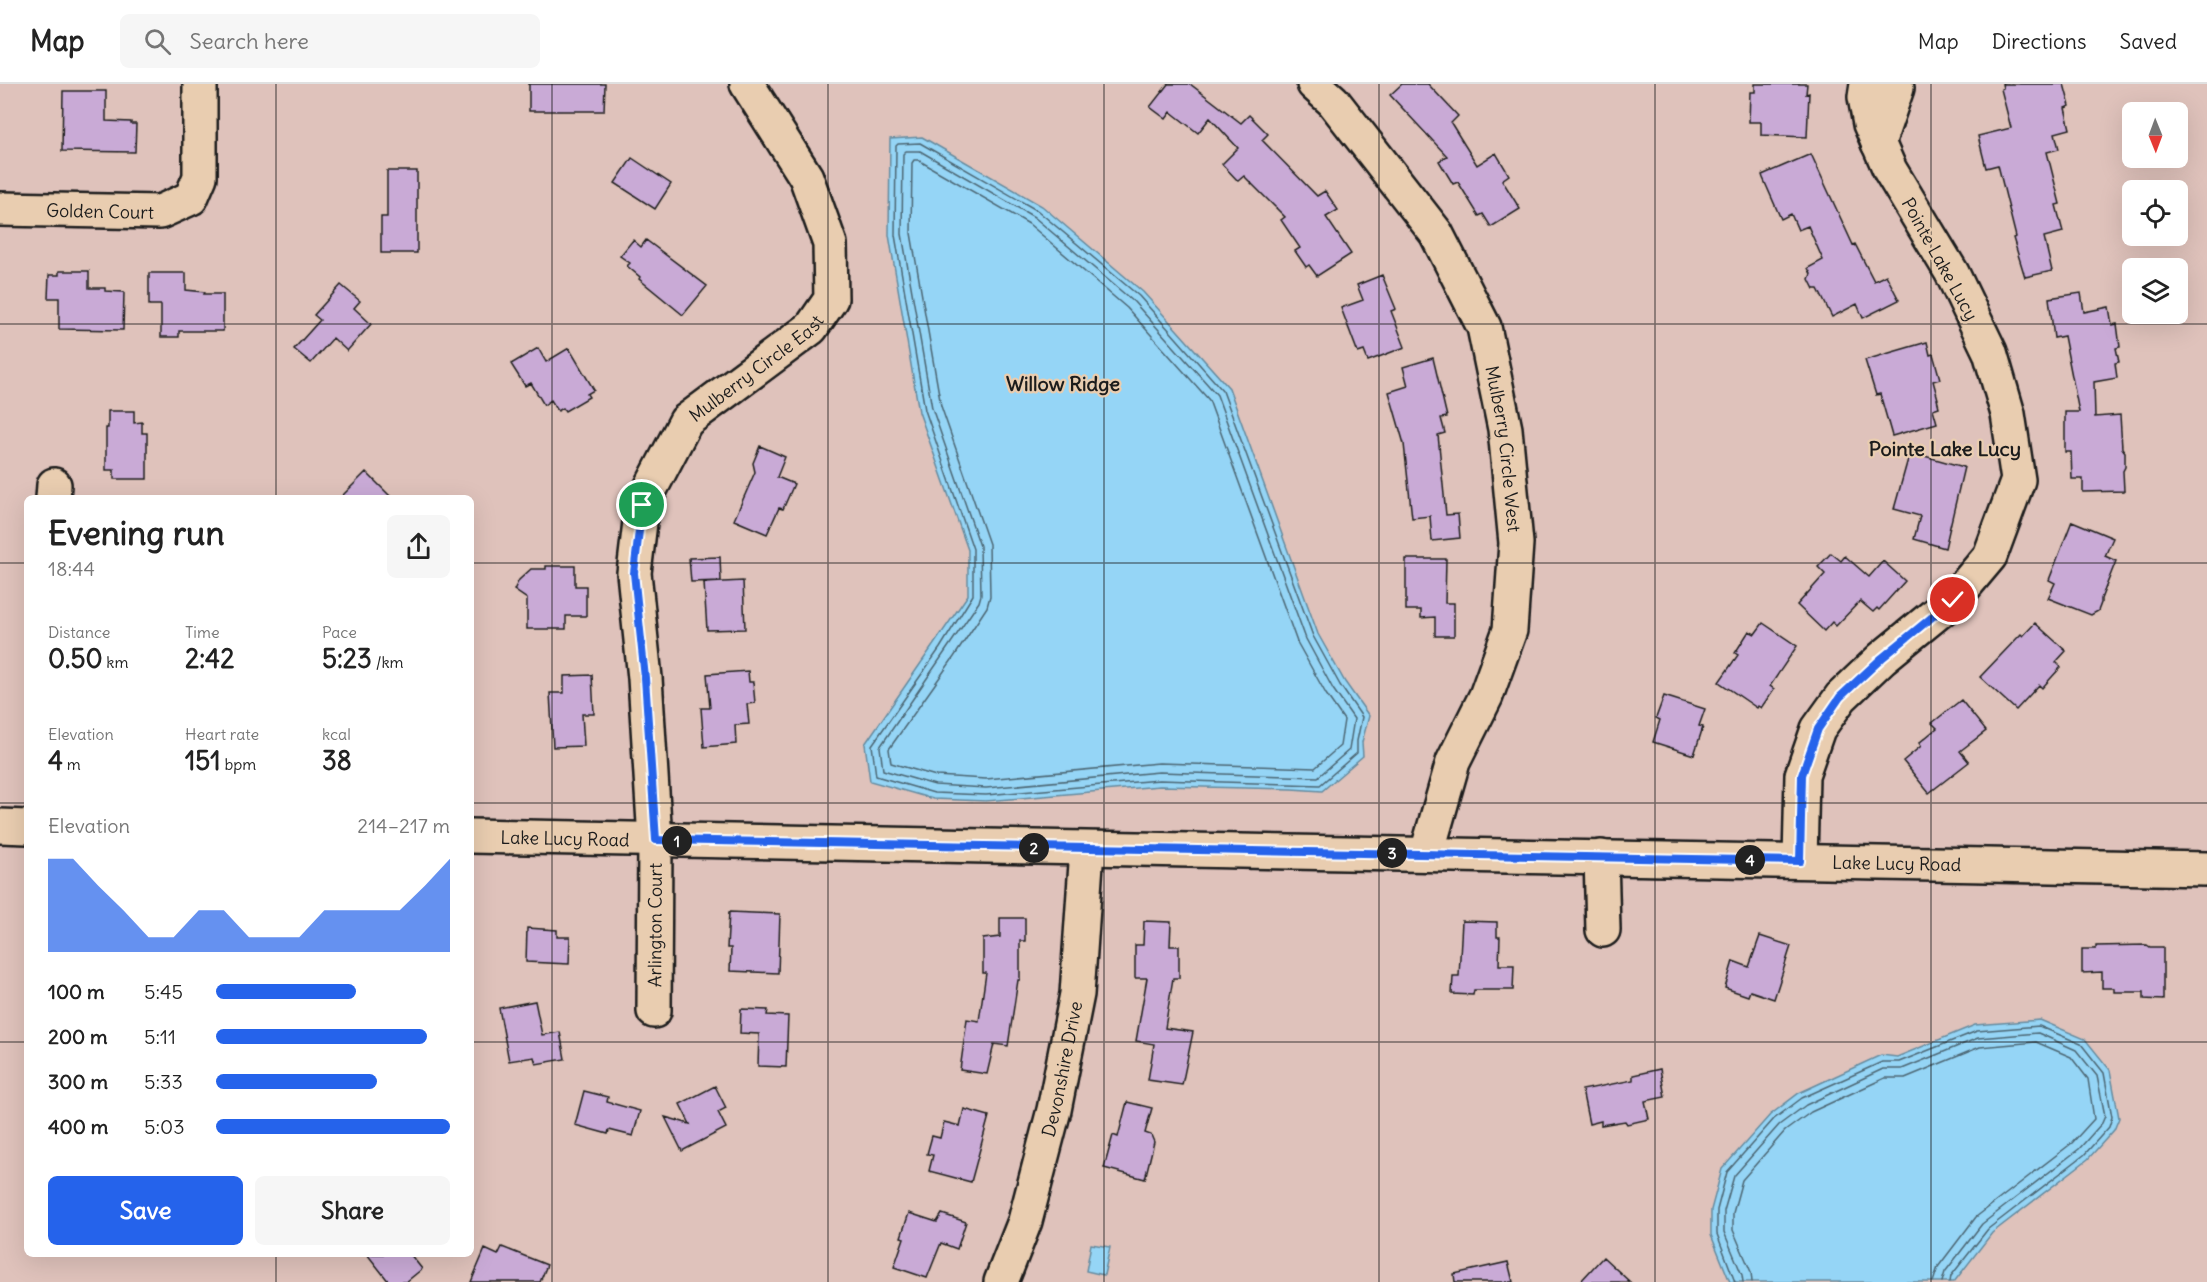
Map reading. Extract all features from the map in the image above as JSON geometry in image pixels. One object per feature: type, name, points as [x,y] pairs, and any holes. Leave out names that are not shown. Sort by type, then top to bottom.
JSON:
[{"type":"street","name":"Golden Court","points":[[0,209],[160,212],[191,198],[200,177],[200,84]]},
{"type":"street","name":"Mulberry Circle East","points":[[656,840],[645,678],[634,573],[642,505],[686,421],[811,328],[831,299],[830,244],[806,177],[747,84]]},
{"type":"street","name":"Mulberry Circle West","points":[[1314,84],[1333,101],[1436,233],[1484,327],[1505,429],[1516,543],[1510,630],[1486,696],[1453,762],[1426,853]]},
{"type":"street","name":"Pointe Lake Lucy","points":[[1800,861],[1802,775],[1818,729],[1840,697],[1882,658],[1953,600],[1990,556],[2019,480],[2008,414],[1990,352],[1952,273],[1890,170],[1878,143],[1882,86]]},
{"type":"street","points":[[0,826],[24,827]]},
{"type":"street","name":"Lake Lucy Road","points":[[474,836],[2207,869]]},
{"type":"street","name":"Arlington Court","points":[[654,1011],[656,840]]},
{"type":"street","name":"Devonshire Drive","points":[[1001,1282],[1025,1221],[1056,1099],[1077,994],[1087,849]]},
{"type":"street","points":[[1601,857],[1603,930]]},
{"type":"water","points":[[922,137],[1042,206],[1143,292],[1229,388],[1318,634],[1345,682],[1369,716],[1362,742],[1363,756],[1322,791],[1160,786],[986,801],[933,799],[870,781],[865,744],[968,595],[968,550],[919,412],[889,235],[890,139]]},
{"type":"water","points":[[2040,1020],[2085,1039],[2110,1070],[2119,1118],[2114,1130],[2088,1159],[1992,1233],[1954,1282],[1730,1282],[1711,1235],[1711,1210],[1722,1169],[1770,1115],[1799,1093],[1881,1055],[1897,1057],[1975,1025]]},
{"type":"water","points":[[1091,1244],[1110,1247],[1104,1275],[1086,1271]]},
{"type":"building","points":[[529,84],[605,84],[604,111],[529,111]]},
{"type":"building","points":[[1168,84],[1190,84],[1241,123],[1249,115],[1268,134],[1262,140],[1317,196],[1325,191],[1338,210],[1326,217],[1351,254],[1317,276],[1309,265],[1306,267],[1295,251],[1300,248],[1281,220],[1285,217],[1244,176],[1238,181],[1222,164],[1238,148],[1210,118],[1198,133],[1171,112],[1166,119],[1150,107]]},
{"type":"building","points":[[1402,84],[1428,84],[1458,116],[1451,123],[1477,165],[1496,153],[1509,175],[1502,180],[1520,209],[1491,227],[1483,214],[1479,216],[1458,182],[1453,184],[1439,161],[1447,156],[1390,95]]},
{"type":"building","points":[[1755,84],[1807,84],[1806,94],[1809,93],[1807,137],[1761,135],[1761,122],[1749,122],[1750,92],[1755,92]]},
{"type":"building","points":[[2002,84],[2064,84],[2070,106],[2065,108],[2070,129],[2055,133],[2059,149],[2047,152],[2060,204],[2056,205],[2063,232],[2044,237],[2052,271],[2025,277],[2013,238],[2016,237],[1998,165],[1986,168],[1978,136],[2011,128],[2001,89]]},
{"type":"building","points":[[63,91],[106,91],[106,121],[136,124],[135,152],[62,151]]},
{"type":"building","points":[[1811,154],[1853,245],[1855,244],[1874,281],[1886,275],[1899,300],[1863,318],[1857,304],[1832,317],[1818,289],[1814,289],[1809,279],[1811,274],[1808,268],[1823,260],[1808,226],[1798,230],[1791,214],[1781,219],[1762,175]]},
{"type":"building","points":[[632,158],[671,184],[655,209],[615,183]]},
{"type":"building","points":[[387,171],[417,171],[417,253],[381,253],[381,217],[387,217]]},
{"type":"building","points":[[633,240],[641,247],[646,240],[707,286],[683,315],[639,279],[640,277],[627,266],[630,263],[620,256]]},
{"type":"building","points":[[59,271],[89,271],[89,288],[105,288],[105,291],[124,292],[123,330],[59,329],[59,298],[48,298],[49,275],[59,275]]},
{"type":"building","points":[[149,273],[186,273],[186,290],[205,292],[204,294],[223,294],[223,331],[179,331],[179,337],[161,337],[161,305],[149,305]]},
{"type":"building","points":[[1382,275],[1396,309],[1391,311],[1405,347],[1368,361],[1364,351],[1358,353],[1341,308],[1363,300],[1357,285]]},
{"type":"building","points":[[341,285],[360,301],[354,308],[371,324],[347,351],[333,338],[311,363],[294,349],[320,320],[314,315]]},
{"type":"building","points":[[2081,293],[2084,312],[2109,307],[2112,325],[2117,324],[2120,347],[2116,348],[2119,362],[2115,363],[2117,378],[2094,382],[2095,417],[2120,415],[2122,448],[2125,452],[2124,491],[2083,492],[2083,479],[2072,479],[2071,452],[2065,452],[2065,412],[2079,412],[2064,336],[2054,338],[2049,298]]},
{"type":"building","points":[[1927,342],[1940,379],[1933,381],[1939,407],[1933,409],[1937,423],[1892,436],[1880,394],[1876,395],[1865,360]]},
{"type":"building","points":[[538,348],[546,362],[569,348],[594,390],[587,394],[589,397],[565,411],[563,408],[558,411],[551,400],[544,405],[531,383],[525,386],[511,364]]},
{"type":"building","points":[[1433,358],[1447,417],[1441,418],[1445,433],[1438,435],[1446,515],[1458,514],[1460,538],[1432,541],[1430,516],[1412,518],[1404,444],[1389,392],[1408,386],[1403,367]]},
{"type":"building","points":[[108,411],[134,411],[134,423],[142,422],[142,433],[147,433],[147,479],[114,479],[114,470],[106,470]]},
{"type":"building","points":[[760,446],[785,457],[777,477],[794,484],[783,509],[779,508],[767,534],[734,520],[755,472],[753,463]]},
{"type":"building","points":[[1910,452],[1964,467],[1945,548],[1914,539],[1920,516],[1894,509]]},
{"type":"building","points":[[366,472],[389,495],[343,495]]},
{"type":"building","points":[[2072,521],[2113,538],[2105,556],[2116,561],[2098,611],[2091,615],[2048,598],[2055,583],[2049,580]]},
{"type":"building","points":[[1831,553],[1841,561],[1845,556],[1869,577],[1883,561],[1905,581],[1879,610],[1877,608],[1873,612],[1860,601],[1836,626],[1832,622],[1824,631],[1797,605],[1825,574],[1818,567]]},
{"type":"building","points":[[720,557],[721,581],[691,582],[689,558]]},
{"type":"building","points":[[1406,559],[1446,559],[1445,603],[1454,603],[1454,636],[1435,636],[1435,617],[1421,618],[1421,610],[1406,610]]},
{"type":"building","points":[[546,566],[575,566],[575,586],[586,586],[586,616],[566,616],[566,629],[527,629],[527,599],[514,590],[519,580],[531,569],[546,569]]},
{"type":"building","points":[[743,581],[745,629],[707,630],[704,583]]},
{"type":"building","points":[[1763,623],[1797,646],[1770,686],[1774,689],[1761,708],[1758,706],[1757,708],[1719,682],[1738,655],[1735,653],[1749,631],[1755,634]]},
{"type":"building","points":[[2035,623],[2066,651],[2056,662],[2061,667],[2042,688],[2039,685],[2016,710],[1980,677],[2021,634],[2023,636]]},
{"type":"building","points":[[748,671],[749,682],[753,682],[755,703],[747,704],[749,724],[735,725],[736,744],[704,747],[701,708],[710,708],[707,674]]},
{"type":"building","points":[[592,675],[594,714],[582,714],[584,746],[553,747],[550,693],[564,693],[564,676]]},
{"type":"building","points":[[1664,696],[1705,709],[1699,726],[1703,727],[1694,755],[1653,742],[1660,720],[1656,718]]},
{"type":"building","points":[[1961,700],[1986,731],[1960,751],[1969,762],[1929,793],[1903,761],[1937,728],[1932,723]]},
{"type":"building","points":[[729,912],[780,914],[778,973],[730,971],[731,948],[727,948]]},
{"type":"building","points":[[1000,918],[1025,918],[1025,941],[1020,941],[1020,980],[1018,980],[1008,1046],[994,1044],[987,1074],[960,1070],[967,1019],[979,1021],[986,973],[983,973],[983,939],[1000,937]]},
{"type":"building","points":[[1144,921],[1171,922],[1170,946],[1179,946],[1179,978],[1173,978],[1165,1028],[1193,1032],[1182,1085],[1148,1080],[1154,1044],[1136,1041],[1147,978],[1135,978],[1135,945],[1143,945]]},
{"type":"building","points":[[1462,921],[1497,922],[1497,937],[1500,937],[1499,965],[1514,965],[1513,990],[1474,990],[1473,995],[1452,994],[1453,976],[1459,976]]},
{"type":"building","points":[[527,928],[557,930],[557,937],[570,937],[569,964],[526,962]]},
{"type":"building","points":[[1760,936],[1791,946],[1774,999],[1750,991],[1748,996],[1725,988],[1733,961],[1749,967]]},
{"type":"building","points":[[2096,946],[2163,947],[2163,1000],[2144,999],[2144,992],[2114,992],[2114,988],[2102,988],[2102,972],[2082,973],[2082,949],[2096,949]]},
{"type":"building","points":[[535,1001],[542,1035],[560,1032],[565,1059],[536,1064],[534,1057],[509,1061],[499,1008]]},
{"type":"building","points":[[741,1009],[768,1010],[767,1015],[788,1016],[786,1067],[758,1066],[759,1034],[740,1033]]},
{"type":"building","points":[[1660,1069],[1665,1097],[1645,1101],[1649,1119],[1627,1124],[1625,1121],[1601,1125],[1601,1121],[1589,1124],[1582,1090],[1633,1080],[1633,1075]]},
{"type":"building","points":[[715,1086],[726,1108],[718,1112],[726,1128],[682,1151],[665,1117],[690,1124],[680,1104]]},
{"type":"building","points":[[584,1091],[608,1097],[607,1102],[640,1111],[633,1136],[609,1130],[608,1134],[575,1125]]},
{"type":"building","points":[[1127,1102],[1152,1108],[1145,1133],[1151,1135],[1154,1142],[1145,1179],[1104,1168],[1113,1135],[1118,1137]]},
{"type":"building","points":[[964,1109],[989,1116],[971,1182],[929,1171],[933,1155],[927,1154],[932,1136],[940,1138],[944,1122],[960,1126]]},
{"type":"building","points":[[909,1213],[937,1222],[942,1214],[966,1222],[957,1249],[941,1243],[927,1278],[894,1267],[904,1238],[901,1237]]},
{"type":"building","points":[[502,1247],[547,1265],[540,1282],[471,1282],[485,1249],[498,1255]]},
{"type":"building","points":[[369,1257],[412,1257],[422,1269],[406,1282],[389,1282]]},
{"type":"building","points":[[1603,1257],[1630,1282],[1580,1282]]},
{"type":"building","points":[[1508,1262],[1513,1282],[1455,1282],[1454,1274]]},
{"type":"district","name":"Willow Ridge","points":[[1063,383]]},
{"type":"district","name":"Pointe Lake Lucy","points":[[1945,448]]},
{"type":"route","points":[[642,505],[634,573],[645,678],[656,840],[1800,861],[1802,775],[1818,729],[1840,697],[1882,658],[1953,600]]}]
